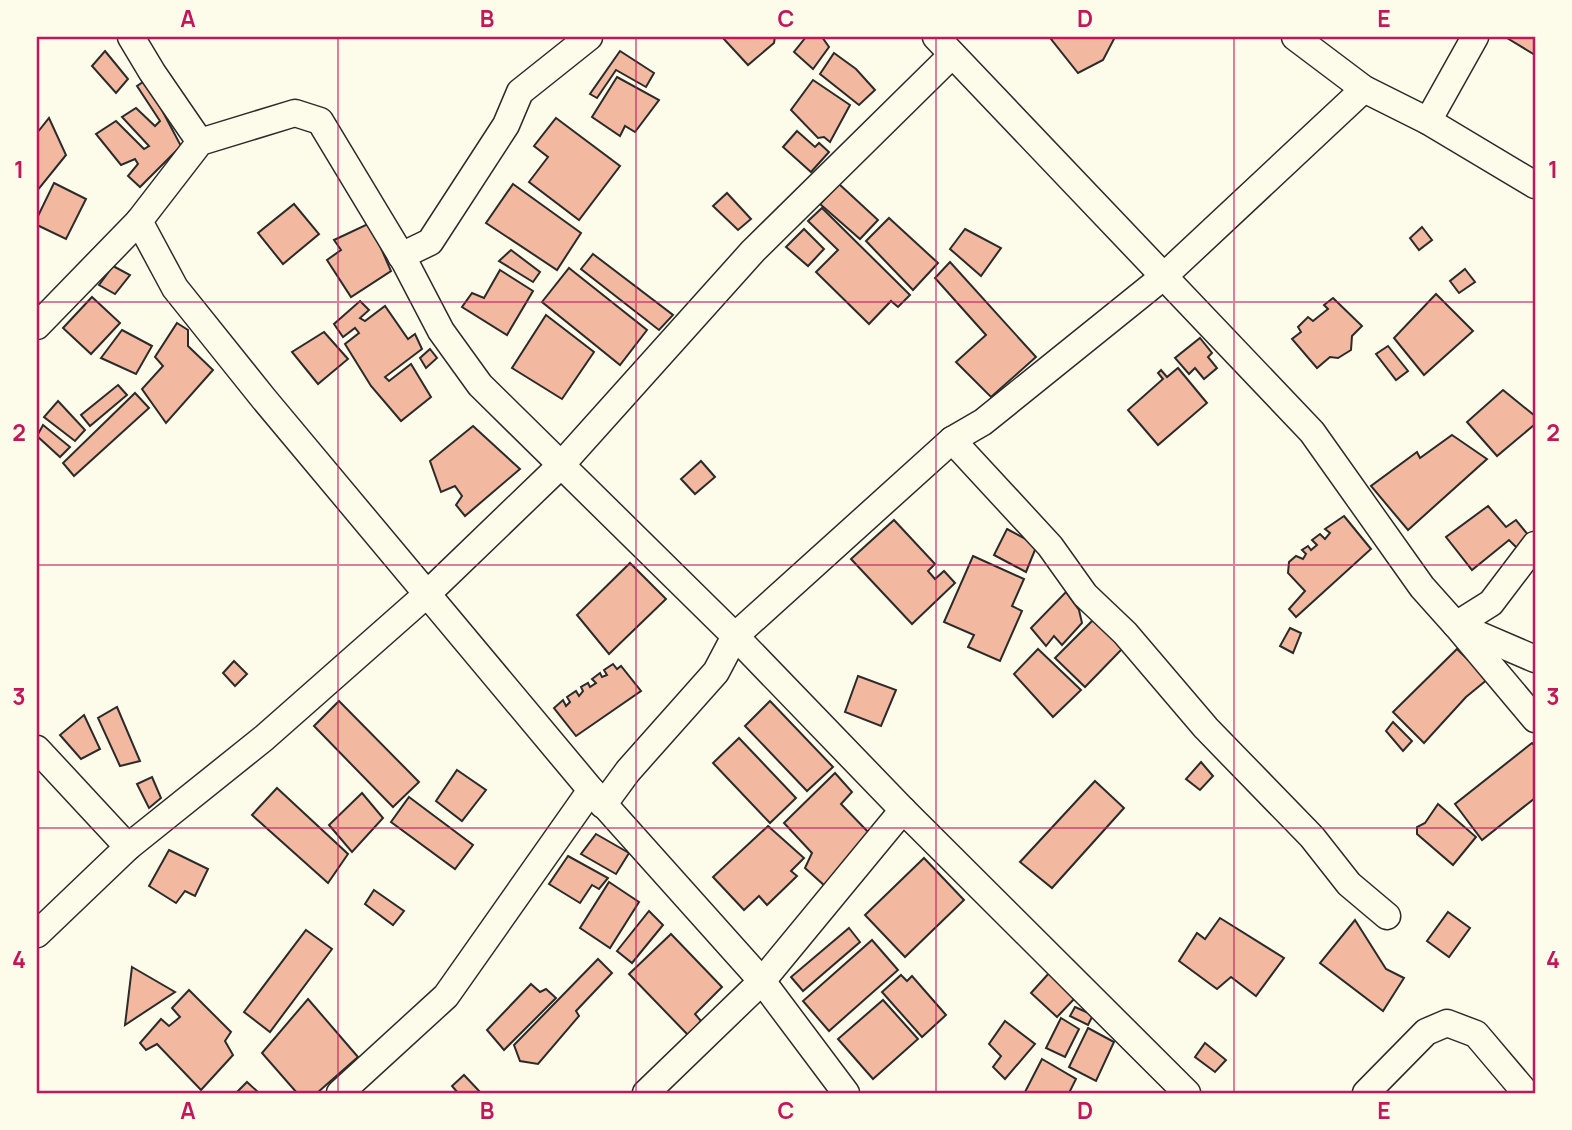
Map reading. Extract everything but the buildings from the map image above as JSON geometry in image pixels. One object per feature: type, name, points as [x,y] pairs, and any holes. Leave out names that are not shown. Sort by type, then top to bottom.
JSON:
[{"type":"street","points":[[131,37],[201,142]]},
{"type":"street","points":[[401,256],[430,242],[506,125],[520,92],[589,37]]},
{"type":"street","points":[[1296,37],[1364,89],[1428,121],[1535,186]]},
{"type":"street","points":[[1428,121],[1475,37]]},
{"type":"street","points":[[37,934],[128,847],[264,738],[426,595],[561,465],[753,251],[944,46],[1312,432],[1422,587],[1535,719]]},
{"type":"street","points":[[340,1093],[446,996],[597,797],[628,771],[716,672],[735,636],[952,440],[983,422],[1163,277],[1364,89]]},
{"type":"street","points":[[37,326],[139,221],[201,142],[295,113],[320,121],[401,256],[441,331],[480,385],[735,636],[903,810],[1187,1093]]},
{"type":"street","points":[[139,221],[175,288],[426,595],[597,797],[762,981],[846,1093]]},
{"type":"street","points":[[952,440],[1050,546],[1085,596],[1125,633],[1206,728],[1312,837],[1349,884],[1387,916]]},
{"type":"street","points":[[1456,625],[1491,603],[1535,545]]},
{"type":"street","points":[[1456,625],[1535,659]]},
{"type":"street","points":[[37,749],[128,847]]},
{"type":"street","points":[[646,1093],[762,981],[903,810]]},
{"type":"street","points":[[1366,1093],[1426,1032],[1447,1023],[1475,1034],[1526,1093]]}]
